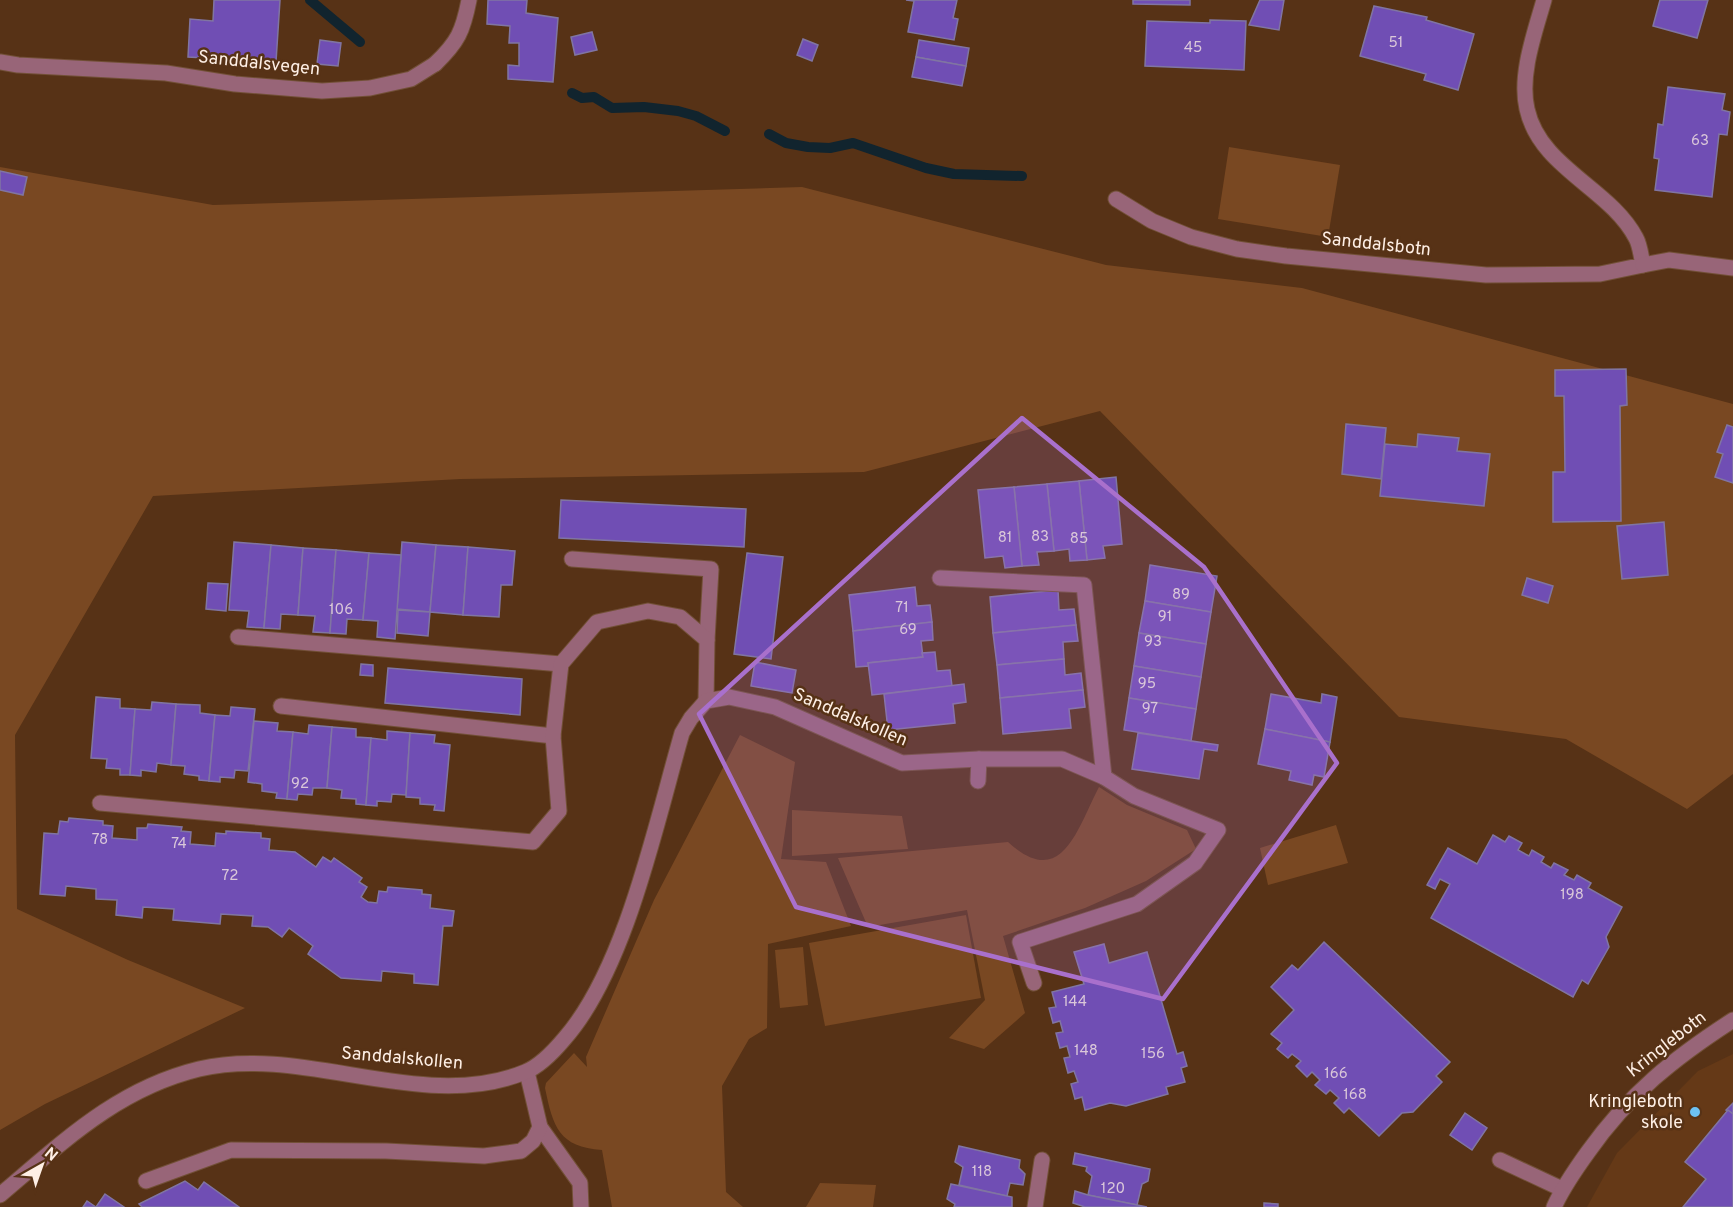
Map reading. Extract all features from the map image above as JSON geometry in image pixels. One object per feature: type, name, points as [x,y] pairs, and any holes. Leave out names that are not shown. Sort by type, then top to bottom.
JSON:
[{"type":"street","name":"Sanddalsvegen","points":[[0,62],[18,65],[166,73],[235,84],[322,91],[370,88],[411,79],[435,64],[455,44],[464,24],[469,0]]},
{"type":"street","points":[[1544,0],[1526,76],[1527,109],[1541,139],[1570,172],[1607,202],[1637,238],[1643,265]]},
{"type":"street","name":"Sanddalsbotn","points":[[1116,199],[1152,221],[1191,237],[1237,249],[1286,256],[1486,275],[1600,274],[1669,260],[1733,268]]},
{"type":"street","points":[[572,559],[711,569],[706,701]]},
{"type":"street","points":[[940,578],[1084,585],[1104,777]]},
{"type":"street","points":[[100,803],[533,842],[559,811],[553,736],[561,664],[597,622],[648,611],[680,616],[707,640]]},
{"type":"street","points":[[238,636],[561,664]]},
{"type":"street","name":"Sanddalskollen","points":[[0,1195],[95,1116],[147,1086],[201,1069],[260,1063],[432,1084],[482,1084],[527,1072],[566,1038],[596,991],[636,892],[682,733],[706,701],[729,697],[775,707],[903,763],[979,759],[1062,759],[1104,777],[1134,796],[1218,830],[1195,863],[1137,904],[1020,942],[1034,983]]},
{"type":"street","points":[[281,706],[553,736]]},
{"type":"street","points":[[978,781],[979,759]]},
{"type":"street","name":"Kringlebotn","points":[[1554,1207],[1562,1189],[1600,1135],[1645,1083],[1677,1057],[1733,1020]]},
{"type":"street","points":[[527,1072],[540,1127],[580,1183],[581,1207]]},
{"type":"street","points":[[146,1181],[231,1150],[386,1151],[484,1156],[521,1151],[533,1141],[540,1127]]},
{"type":"street","points":[[1035,1207],[1042,1160]]},
{"type":"street","points":[[1500,1160],[1562,1189]]},
{"type":"highlighted area","points":[[1022,418],[1204,567],[1337,763],[1163,999],[796,907],[699,714]]},
{"type":"shaded area","points":[[1229,147],[1340,165],[1328,237],[1218,219]]},
{"type":"shaded area","points":[[0,167],[213,205],[802,187],[1106,265],[1302,288],[1733,404],[1733,774],[1687,809],[1566,739],[1399,717],[1100,411],[864,472],[460,479],[153,496],[15,735],[17,909],[128,960],[245,1008],[45,1104],[0,1130]]},
{"type":"shaded area","points":[[740,735],[795,762],[781,859],[826,862],[851,926],[768,944],[767,1028],[749,1039],[722,1086],[726,1192],[743,1207],[612,1207],[602,1150],[576,1145],[560,1132],[551,1114],[546,1083],[574,1053],[587,1067],[586,1057],[654,900]]},
{"type":"shaded area","points":[[1099,787],[1127,805],[1187,830],[1196,849],[1146,881],[1085,908],[1003,936],[1025,1013],[984,1049],[949,1038],[985,1000],[967,910],[868,927],[838,858],[1008,842],[1027,855],[1042,860],[1055,857],[1066,849],[1075,836]]},
{"type":"shaded area","points":[[792,810],[902,816],[908,849],[792,856]]},
{"type":"shaded area","points":[[1336,825],[1348,863],[1268,885],[1260,848]]},
{"type":"shaded area","points":[[966,915],[981,998],[825,1026],[809,943]]},
{"type":"shaded area","points":[[803,947],[808,1005],[780,1008],[775,950]]},
{"type":"shaded area","name":"Kringlebotn skole","points":[[1733,1054],[1733,1207],[1587,1207],[1617,1153],[1698,1071]]},
{"type":"shaded area","points":[[820,1183],[876,1185],[873,1207],[806,1207]]},
{"type":"building","points":[[214,0],[280,0],[276,62],[188,57],[190,19],[213,21]]},
{"type":"building","points":[[488,0],[527,0],[526,13],[558,18],[553,82],[508,79],[508,65],[519,66],[519,43],[509,43],[510,26],[487,24]]},
{"type":"building","points":[[906,0],[957,0],[953,18],[958,19],[954,40],[908,32],[914,1]]},
{"type":"building","points":[[1133,0],[1190,0],[1190,5],[1133,4]]},
{"type":"building","points":[[1260,0],[1284,0],[1279,30],[1249,25]]},
{"type":"building","points":[[1660,0],[1708,0],[1697,38],[1653,26]]},
{"type":"building","points":[[1374,6],[1427,17],[1426,20],[1474,34],[1458,90],[1424,80],[1426,74],[1360,56]]},
{"type":"building","points":[[1210,20],[1246,21],[1244,70],[1145,66],[1147,21],[1210,23]]},
{"type":"building","points":[[592,32],[597,50],[575,55],[571,37]]},
{"type":"building","points":[[803,39],[818,45],[812,61],[797,55]]},
{"type":"building","points":[[320,40],[341,43],[338,66],[317,64]]},
{"type":"building","points":[[919,40],[969,48],[966,66],[916,57]]},
{"type":"building","points":[[916,57],[966,66],[962,86],[912,77]]},
{"type":"building","points":[[1668,87],[1725,94],[1722,110],[1730,112],[1727,135],[1719,134],[1712,197],[1655,190],[1659,159],[1654,158],[1658,124],[1663,125]]},
{"type":"building","points":[[0,171],[27,177],[23,195],[0,190]]},
{"type":"building","points":[[1626,369],[1627,405],[1620,406],[1621,521],[1553,522],[1553,472],[1565,472],[1564,396],[1555,396],[1555,370]]},
{"type":"building","points":[[1346,424],[1386,428],[1381,479],[1342,474]]},
{"type":"building","points":[[1727,425],[1733,427],[1733,483],[1715,477],[1723,454],[1717,452]]},
{"type":"building","points":[[1418,434],[1459,438],[1457,451],[1490,454],[1484,506],[1380,496],[1385,444],[1417,447]]},
{"type":"building","points":[[1116,477],[1122,544],[1103,546],[1105,558],[1087,560],[1079,481]]},
{"type":"building","points":[[1079,481],[1087,560],[1070,561],[1069,549],[1054,551],[1047,484]]},
{"type":"building","points":[[1047,484],[1054,551],[1037,552],[1039,565],[1022,566],[1014,487]]},
{"type":"building","points":[[1014,487],[1022,566],[1005,568],[1003,556],[985,558],[978,490]]},
{"type":"building","points":[[561,500],[746,509],[744,547],[559,538]]},
{"type":"building","points":[[1664,522],[1668,575],[1622,579],[1617,526]]},
{"type":"building","points":[[234,542],[271,545],[264,628],[247,627],[249,611],[229,610]]},
{"type":"building","points":[[402,542],[436,545],[430,612],[397,609]]},
{"type":"building","points":[[271,545],[303,548],[298,615],[281,614],[280,629],[264,628]]},
{"type":"building","points":[[436,545],[468,547],[463,615],[430,612]]},
{"type":"building","points":[[468,547],[515,551],[512,585],[501,585],[499,617],[463,615]]},
{"type":"building","points":[[303,548],[336,550],[330,633],[313,632],[315,616],[298,615]]},
{"type":"building","points":[[336,550],[369,553],[363,620],[347,619],[346,634],[330,633]]},
{"type":"building","points":[[369,553],[401,555],[395,639],[377,637],[378,621],[363,620]]},
{"type":"building","points":[[747,553],[783,557],[771,659],[734,654]]},
{"type":"building","points":[[1150,565],[1217,576],[1211,612],[1145,601]]},
{"type":"building","points":[[1527,578],[1553,586],[1548,603],[1522,595]]},
{"type":"building","points":[[208,583],[228,584],[226,611],[206,609]]},
{"type":"building","points":[[915,587],[917,606],[930,605],[932,622],[853,631],[849,595]]},
{"type":"building","points":[[1058,590],[1059,610],[1074,609],[1076,625],[993,633],[990,597]]},
{"type":"building","points":[[1145,601],[1211,612],[1206,644],[1139,633]]},
{"type":"building","points":[[398,610],[430,612],[428,636],[397,633]]},
{"type":"building","points":[[932,622],[933,640],[921,641],[923,657],[868,663],[869,666],[856,667],[853,631]]},
{"type":"building","points":[[1076,625],[1078,641],[1063,642],[1064,659],[997,665],[993,633]]},
{"type":"building","points":[[1139,633],[1206,644],[1201,677],[1134,666]]},
{"type":"building","points":[[935,652],[937,671],[950,670],[952,686],[872,695],[868,663],[923,657],[922,653]]},
{"type":"building","points":[[1064,659],[1065,675],[1081,673],[1083,690],[1000,698],[997,665]]},
{"type":"building","points":[[755,662],[796,670],[792,693],[751,686]]},
{"type":"building","points":[[361,664],[373,665],[373,676],[360,675]]},
{"type":"building","points":[[1134,666],[1201,677],[1196,709],[1129,698]]},
{"type":"building","points":[[388,668],[522,679],[520,715],[385,703]]},
{"type":"building","points":[[964,684],[966,702],[953,704],[955,723],[888,730],[884,694]]},
{"type":"building","points":[[1083,690],[1085,707],[1069,709],[1071,728],[1003,734],[1000,698]]},
{"type":"building","points":[[1271,694],[1321,703],[1322,694],[1337,697],[1330,742],[1265,729]]},
{"type":"building","points":[[96,697],[120,699],[120,708],[135,709],[130,775],[120,775],[120,769],[106,768],[107,759],[91,758]]},
{"type":"building","points":[[1129,698],[1196,709],[1191,741],[1124,730]]},
{"type":"building","points":[[152,702],[176,704],[171,765],[157,763],[156,772],[141,770],[141,776],[130,775],[135,709],[151,710]]},
{"type":"building","points":[[176,704],[200,705],[200,713],[215,715],[209,781],[199,780],[199,776],[184,774],[185,766],[171,765]]},
{"type":"building","points":[[231,707],[255,709],[248,771],[235,770],[234,778],[220,777],[220,782],[209,781],[215,715],[230,716]]},
{"type":"building","points":[[254,721],[278,723],[277,731],[293,732],[287,799],[276,798],[277,793],[262,791],[262,784],[248,782]]},
{"type":"building","points":[[309,725],[332,727],[327,788],[313,788],[312,795],[298,794],[297,800],[287,799],[293,732],[308,734]]},
{"type":"building","points":[[332,727],[356,729],[356,737],[371,738],[366,805],[356,804],[356,799],[341,798],[342,790],[327,788]]},
{"type":"building","points":[[1265,729],[1330,742],[1324,777],[1314,775],[1312,785],[1289,780],[1291,771],[1258,764]]},
{"type":"building","points":[[387,731],[410,733],[406,795],[392,794],[391,802],[377,801],[377,806],[366,805],[371,738],[387,740]]},
{"type":"building","points":[[410,733],[435,735],[434,743],[450,745],[444,811],[434,810],[435,805],[420,804],[420,798],[406,797]]},
{"type":"building","points":[[1138,733],[1218,745],[1217,751],[1204,749],[1199,779],[1132,769]]},
{"type":"building","points":[[69,818],[103,821],[103,825],[113,826],[112,838],[137,840],[137,828],[147,828],[148,824],[182,827],[181,831],[191,832],[190,844],[215,846],[216,833],[226,834],[226,831],[261,833],[261,838],[270,839],[269,850],[295,852],[316,867],[323,857],[331,862],[334,858],[362,878],[359,882],[367,887],[361,897],[368,902],[377,903],[379,891],[387,892],[388,887],[422,890],[422,894],[431,895],[430,908],[454,911],[452,926],[443,926],[438,985],[414,983],[414,974],[382,971],[381,981],[341,978],[308,954],[313,946],[289,928],[282,937],[268,927],[252,926],[253,916],[221,914],[220,924],[173,920],[174,909],[143,907],[142,918],[116,915],[117,900],[96,899],[96,889],[66,886],[65,896],[40,894],[44,833],[58,834],[60,821],[68,822]]},
{"type":"building","points":[[1493,835],[1505,842],[1509,836],[1522,843],[1518,850],[1529,856],[1532,850],[1544,857],[1541,862],[1551,868],[1554,863],[1568,870],[1564,875],[1574,880],[1577,875],[1591,883],[1588,888],[1622,907],[1606,937],[1609,947],[1588,984],[1582,980],[1573,997],[1431,918],[1450,884],[1440,879],[1435,889],[1427,885],[1448,848],[1477,864]]},
{"type":"building","points":[[1324,942],[1450,1062],[1436,1076],[1442,1082],[1413,1112],[1402,1113],[1379,1136],[1349,1108],[1344,1113],[1334,1103],[1339,1098],[1330,1090],[1326,1094],[1315,1085],[1320,1080],[1312,1072],[1307,1077],[1296,1066],[1301,1061],[1292,1054],[1288,1058],[1277,1049],[1282,1043],[1271,1034],[1294,1010],[1271,987],[1292,965],[1298,970]]},
{"type":"building","points":[[1104,944],[1109,963],[1147,952],[1177,1054],[1183,1052],[1187,1066],[1181,1068],[1185,1082],[1166,1087],[1168,1094],[1126,1106],[1110,1103],[1085,1110],[1082,1097],[1075,1099],[1071,1084],[1078,1082],[1074,1071],[1068,1073],[1064,1058],[1070,1057],[1067,1046],[1060,1048],[1056,1033],[1063,1032],[1060,1021],[1053,1023],[1049,1008],[1056,1007],[1052,992],[1084,984],[1074,952]]},
{"type":"building","points":[[1733,1103],[1733,1114],[1726,1110]]},
{"type":"building","points":[[1728,1110],[1733,1114],[1733,1207],[1683,1207],[1706,1179],[1685,1162]]},
{"type":"building","points":[[1465,1113],[1487,1128],[1472,1150],[1450,1135]]},
{"type":"building","points":[[959,1146],[1020,1160],[1019,1168],[1025,1174],[1023,1185],[1010,1183],[1007,1196],[959,1185],[963,1167],[955,1162]]},
{"type":"building","points":[[1075,1153],[1150,1169],[1148,1181],[1142,1184],[1137,1205],[1088,1195],[1092,1176],[1086,1171],[1087,1167],[1073,1164]]},
{"type":"building","points":[[185,1181],[198,1190],[204,1182],[239,1207],[142,1207],[139,1204]]},
{"type":"building","points":[[951,1184],[1012,1197],[1012,1207],[954,1207],[955,1204],[947,1199]]},
{"type":"building","points":[[1075,1191],[1147,1207],[1085,1207],[1073,1203]]},
{"type":"building","points":[[105,1194],[124,1207],[96,1207]]},
{"type":"building","points":[[87,1201],[96,1207],[83,1207]]},
{"type":"building","points":[[1264,1203],[1278,1204],[1278,1207],[1264,1207]]},
{"type":"waterway","points":[[310,0],[360,42]]},
{"type":"waterway","points":[[572,93],[582,98],[594,97],[612,108],[644,107],[678,111],[696,116],[725,131]]},
{"type":"waterway","points":[[769,134],[786,143],[808,147],[830,148],[853,143],[926,168],[954,174],[1022,176]]},
{"type":"place","name":"Kringlebotn skole","points":[[1695,1112]]}]
